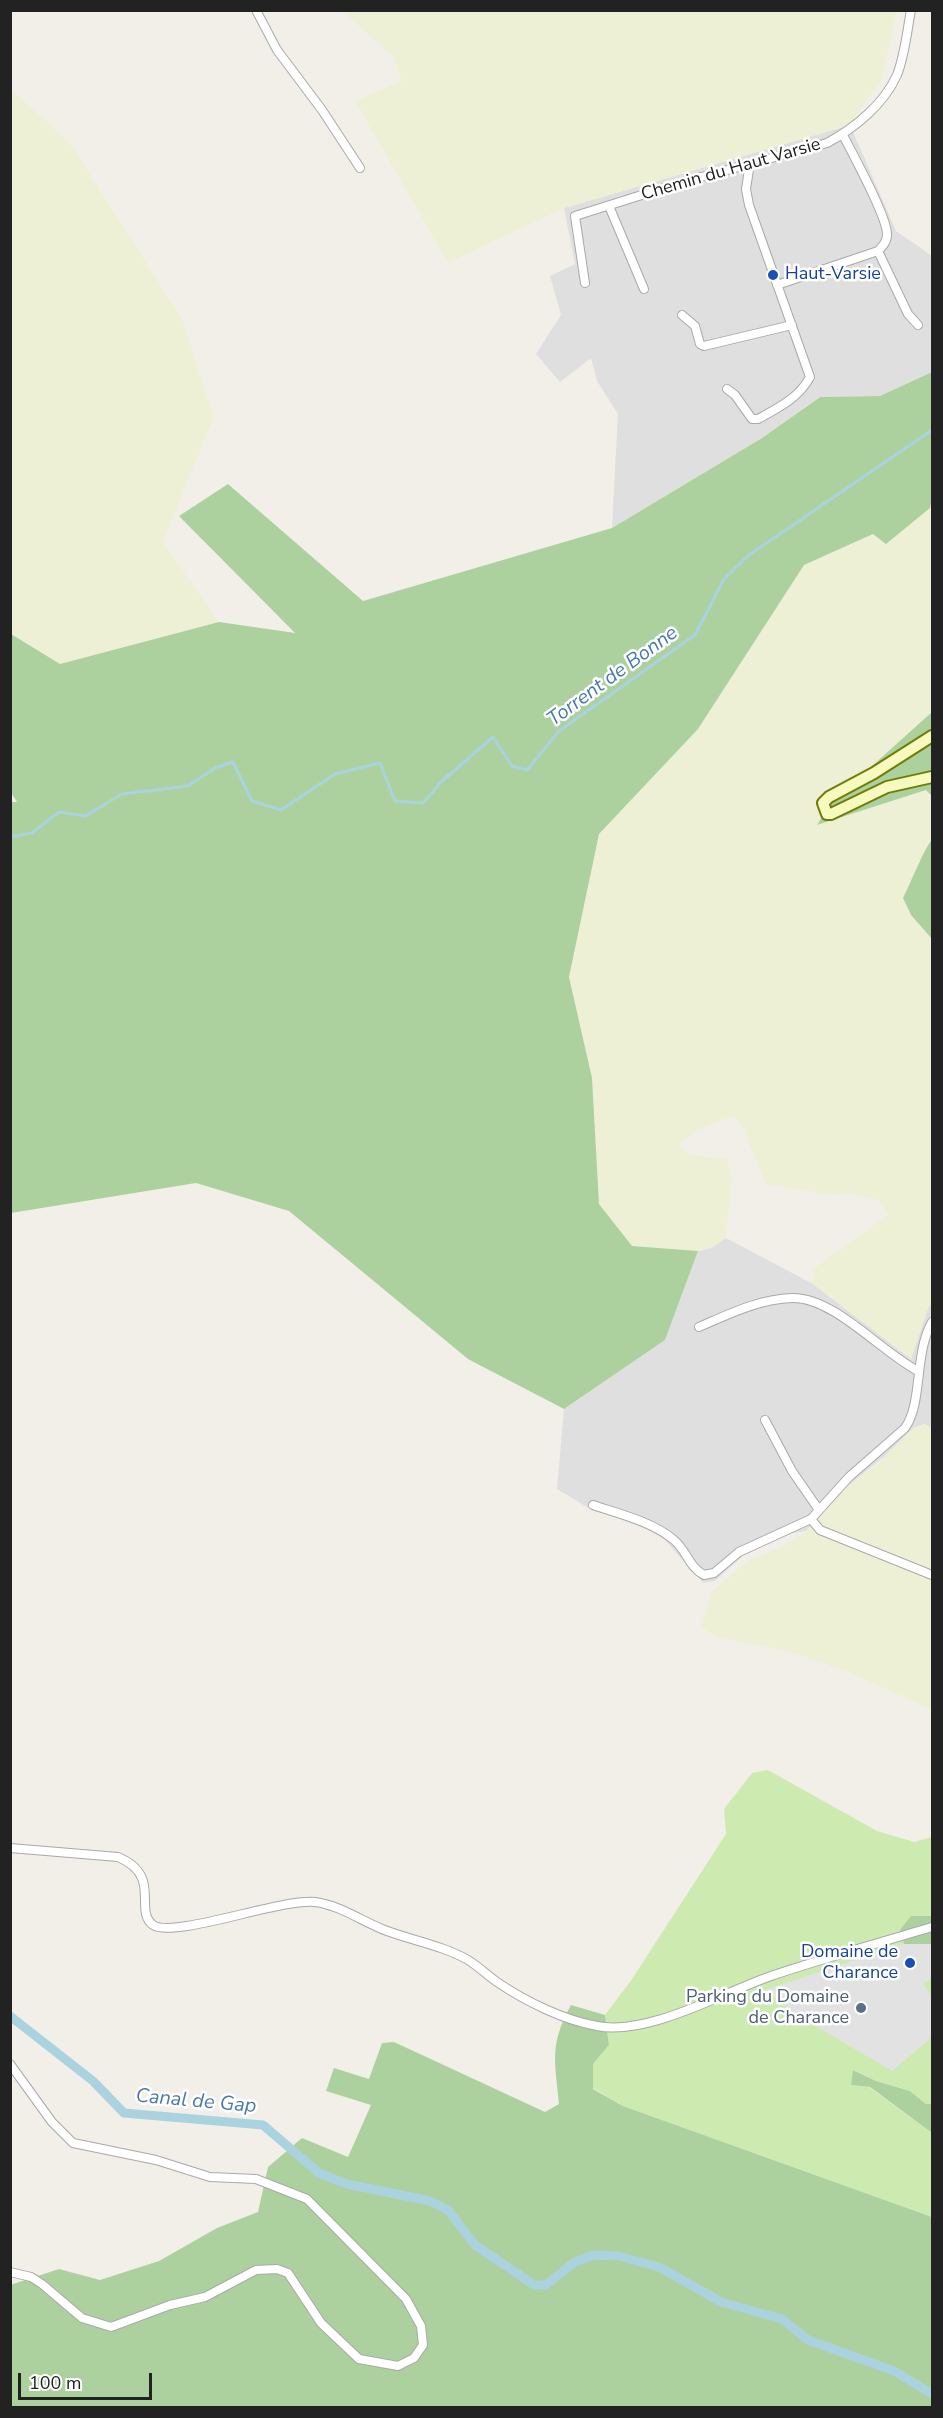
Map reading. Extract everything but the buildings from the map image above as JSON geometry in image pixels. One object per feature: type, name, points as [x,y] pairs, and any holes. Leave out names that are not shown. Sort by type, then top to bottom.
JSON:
[{"type":"street","points":[[256,10],[277,50],[322,110],[360,168]]},
{"type":"street","name":"Chemin du Haut Varsie","points":[[585,283],[575,216],[750,163],[827,143],[843,135],[877,104],[897,74],[911,10]]},
{"type":"street","points":[[777,285],[878,251],[888,234],[843,135]]},
{"type":"street","points":[[727,389],[735,395],[752,419],[758,419],[793,398],[810,377],[748,197],[746,183],[750,163]]},
{"type":"street","points":[[609,206],[644,290]]},
{"type":"street","points":[[878,251],[908,314],[918,325]]},
{"type":"street","points":[[682,315],[695,326],[700,344],[704,346],[792,325]]},
{"type":"street","points":[[933,736],[874,773],[829,797],[823,803],[823,808],[827,814],[831,814],[886,787],[933,777]]},
{"type":"street","points":[[699,1327],[748,1306],[793,1298],[809,1300],[847,1322],[918,1371]]},
{"type":"street","points":[[593,1505],[635,1519],[674,1540],[694,1570],[704,1575],[714,1573],[740,1552],[812,1519],[849,1478],[890,1442],[911,1419],[926,1336],[933,1323]]},
{"type":"street","points":[[765,1420],[792,1471],[819,1510]]},
{"type":"street","points":[[812,1519],[820,1530],[933,1575]]},
{"type":"street","points":[[10,1848],[118,1857],[128,1862],[136,1868],[145,1883],[146,1913],[153,1924],[158,1926],[186,1926],[294,1903],[313,1902],[332,1906],[383,1929],[468,1959],[499,1983],[549,2010],[589,2024],[612,2028],[673,2015],[773,1976],[933,1927]]},
{"type":"street","points":[[10,2064],[52,2122],[74,2143],[156,2160],[210,2177],[246,2178],[271,2183],[307,2199],[406,2299],[423,2334],[420,2353],[398,2366],[359,2359],[321,2323],[288,2273],[277,2269],[256,2270],[214,2294],[170,2305],[111,2327],[82,2318],[42,2284],[31,2277],[10,2272]]},
{"type":"shaded area","points":[[850,125],[896,231],[932,256],[932,372],[880,396],[819,397],[762,438],[612,528],[618,414],[597,381],[591,358],[560,382],[536,354],[561,315],[550,276],[575,264],[564,208]]},
{"type":"shaded area","points":[[726,1238],[813,1284],[911,1359],[928,1308],[932,1303],[932,1428],[924,1424],[848,1486],[806,1531],[793,1533],[747,1552],[715,1581],[703,1583],[664,1539],[639,1524],[592,1510],[557,1489],[564,1409],[665,1340],[698,1251],[711,1248]]},
{"type":"shaded area","name":"Parking du Domaine de Charance","points":[[903,1944],[932,1944],[932,1979],[923,1983],[932,1997],[932,2037],[892,2071],[804,2019],[765,1990]]},
{"type":"green space","points":[[342,11],[897,11],[882,79],[850,125],[564,208],[448,263],[355,101],[402,81],[392,56]]},
{"type":"green space","points":[[10,88],[70,143],[182,319],[214,417],[163,542],[219,622],[60,664],[11,634]]},
{"type":"green space","points":[[932,372],[932,498],[930,508],[886,544],[873,534],[804,565],[698,729],[599,834],[569,977],[592,1078],[599,1204],[632,1246],[698,1251],[665,1340],[564,1409],[468,1359],[289,1211],[196,1183],[11,1213],[10,802],[17,802],[10,791],[11,634],[60,664],[219,622],[295,633],[179,516],[228,484],[363,601],[612,528],[762,438],[820,397],[880,396]]},
{"type":"green space","points":[[932,498],[932,712],[818,825],[926,790],[932,796],[932,840],[927,845],[917,874],[903,898],[912,917],[932,939],[932,1303],[928,1308],[911,1359],[813,1284],[813,1269],[888,1215],[878,1200],[850,1194],[831,1195],[766,1184],[742,1126],[733,1116],[697,1130],[679,1144],[687,1154],[727,1159],[732,1177],[726,1238],[711,1248],[698,1251],[632,1246],[599,1204],[592,1078],[569,977],[599,834],[698,729],[804,565],[930,508]]},
{"type":"green space","points":[[932,712],[932,796],[926,790],[817,825],[831,803]]},
{"type":"green space","points":[[932,840],[932,939],[911,915],[903,898]]},
{"type":"green space","points":[[924,1424],[932,1428],[932,1710],[848,1672],[788,1651],[718,1638],[701,1627],[713,1590],[748,1561],[786,1545],[806,1531],[848,1486],[877,1464],[913,1428]]},
{"type":"green space","points":[[768,1770],[877,1831],[914,1842],[932,1837],[932,1916],[911,1916],[932,1945],[932,2104],[926,2104],[910,2091],[876,2081],[854,2070],[851,2085],[869,2087],[932,2133],[932,2217],[623,2106],[593,2088],[593,2064],[609,2045],[605,2015],[632,1979],[726,1834],[724,1809],[752,1773]]},
{"type":"green space","points":[[911,1916],[932,1916],[932,1945],[907,1954],[900,1930]]},
{"type":"green space","points":[[571,2005],[605,2015],[609,2045],[593,2064],[593,2089],[623,2106],[932,2217],[932,2407],[11,2407],[10,2285],[59,2269],[100,2280],[159,2261],[217,2228],[258,2212],[268,2167],[302,2138],[348,2157],[371,2105],[326,2091],[334,2068],[369,2079],[382,2043],[394,2042],[545,2112],[559,2104],[555,2064],[556,2042]]},
{"type":"green space","points":[[853,2070],[876,2081],[910,2091],[926,2104],[932,2104],[932,2133],[870,2087],[851,2085]]},
{"type":"waterway","name":"Torrent de Bonne","points":[[10,837],[32,833],[59,812],[85,816],[122,794],[188,786],[215,768],[233,762],[252,801],[281,810],[335,774],[380,763],[395,801],[423,803],[441,782],[493,737],[512,766],[527,770],[559,731],[695,635],[724,579],[749,555],[932,430]]},
{"type":"waterway","name":"Canal de Gap","points":[[10,2016],[93,2081],[124,2113],[263,2125],[319,2173],[347,2184],[430,2201],[448,2210],[475,2245],[534,2285],[546,2285],[575,2262],[593,2255],[619,2256],[659,2267],[721,2302],[782,2319],[808,2340],[894,2371],[932,2394]]},
{"type":"place","name":"Haut-Varsie","points":[[773,275]]},
{"type":"place","name":"Domaine de Charance","points":[[910,1963]]},
{"type":"place","name":"Parking du Domaine de Charance","points":[[861,2008]]}]
